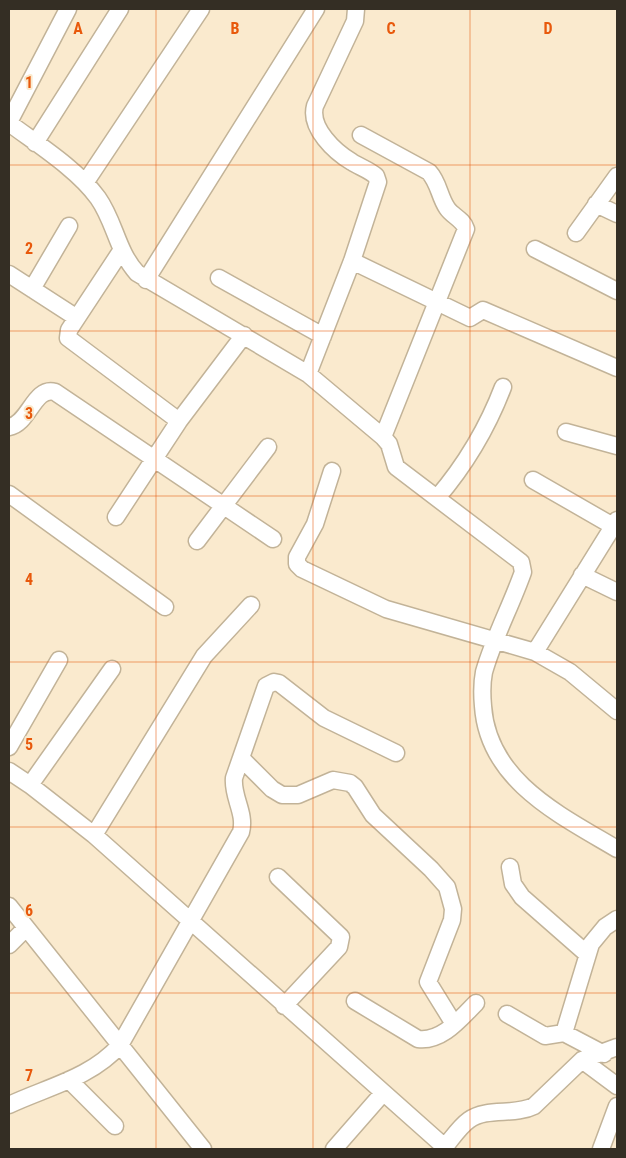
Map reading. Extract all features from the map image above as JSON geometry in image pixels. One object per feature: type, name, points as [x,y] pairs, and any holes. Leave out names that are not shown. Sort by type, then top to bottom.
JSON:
[{"type":"street","points":[[68,9],[9,122],[85,183],[106,212],[121,250],[128,262],[146,280],[308,374],[383,437],[389,444],[396,467],[517,559],[522,566],[521,577],[494,639],[484,674],[482,697],[484,720],[491,743],[500,761],[543,804],[617,849]]},
{"type":"street","points":[[35,143],[120,9]]},
{"type":"street","points":[[85,183],[201,9]]},
{"type":"street","points":[[146,280],[316,9]]},
{"type":"street","points":[[308,374],[352,261],[378,186],[378,179],[373,173],[340,154],[323,134],[314,115],[315,106],[355,21],[356,9]]},
{"type":"street","points":[[361,135],[428,172],[437,182],[448,210],[465,226],[438,302],[383,437]]},
{"type":"street","points":[[576,232],[617,176]]},
{"type":"street","points":[[596,204],[617,214]]},
{"type":"street","points":[[32,289],[69,226]]},
{"type":"street","points":[[535,248],[617,291]]},
{"type":"street","points":[[121,250],[68,334],[71,342],[179,421]]},
{"type":"street","points":[[352,261],[470,318],[483,310],[617,368]]},
{"type":"street","points":[[9,274],[77,318]]},
{"type":"street","points":[[219,278],[323,336]]},
{"type":"street","points":[[116,516],[179,421],[244,336]]},
{"type":"street","points":[[437,498],[454,478],[478,442],[503,387]]},
{"type":"street","points":[[9,427],[19,423],[41,394],[50,390],[273,539]]},
{"type":"street","points":[[566,432],[617,446]]},
{"type":"street","points":[[197,541],[268,447]]},
{"type":"street","points":[[332,471],[315,524],[298,557],[298,564],[302,569],[386,609],[535,652],[570,672],[617,711]]},
{"type":"street","points":[[533,480],[615,523],[535,652]]},
{"type":"street","points":[[9,494],[165,607]]},
{"type":"street","points":[[582,575],[617,592]]},
{"type":"street","points":[[94,835],[204,656],[251,605]]},
{"type":"street","points":[[9,748],[59,660]]},
{"type":"street","points":[[30,785],[112,669]]},
{"type":"street","points":[[10,1103],[68,1080],[108,1058],[120,1045],[241,832],[242,819],[233,785],[240,758],[266,686],[274,682],[330,722],[396,753]]},
{"type":"street","points":[[240,758],[272,789],[282,795],[298,795],[333,780],[350,783],[373,815],[431,869],[447,887],[453,909],[452,920],[428,982],[454,1024]]},
{"type":"street","points":[[9,771],[94,835],[445,1149],[463,1125],[476,1116],[521,1111],[534,1106],[582,1060],[610,1050]]},
{"type":"street","points":[[510,867],[510,876],[517,891],[587,954]]},
{"type":"street","points":[[278,877],[338,932],[341,942],[284,1006]]},
{"type":"street","points":[[9,906],[203,1149]]},
{"type":"street","points":[[564,1033],[587,954],[598,935],[617,919]]},
{"type":"street","points":[[9,945],[26,928]]},
{"type":"street","points":[[355,1000],[418,1039],[438,1037],[476,1003]]},
{"type":"street","points":[[506,1014],[544,1036],[564,1033],[610,1050]]},
{"type":"street","points":[[582,1060],[617,1086]]},
{"type":"street","points":[[68,1080],[115,1126]]},
{"type":"street","points":[[334,1149],[383,1093]]},
{"type":"street","points":[[601,1149],[617,1106]]}]
